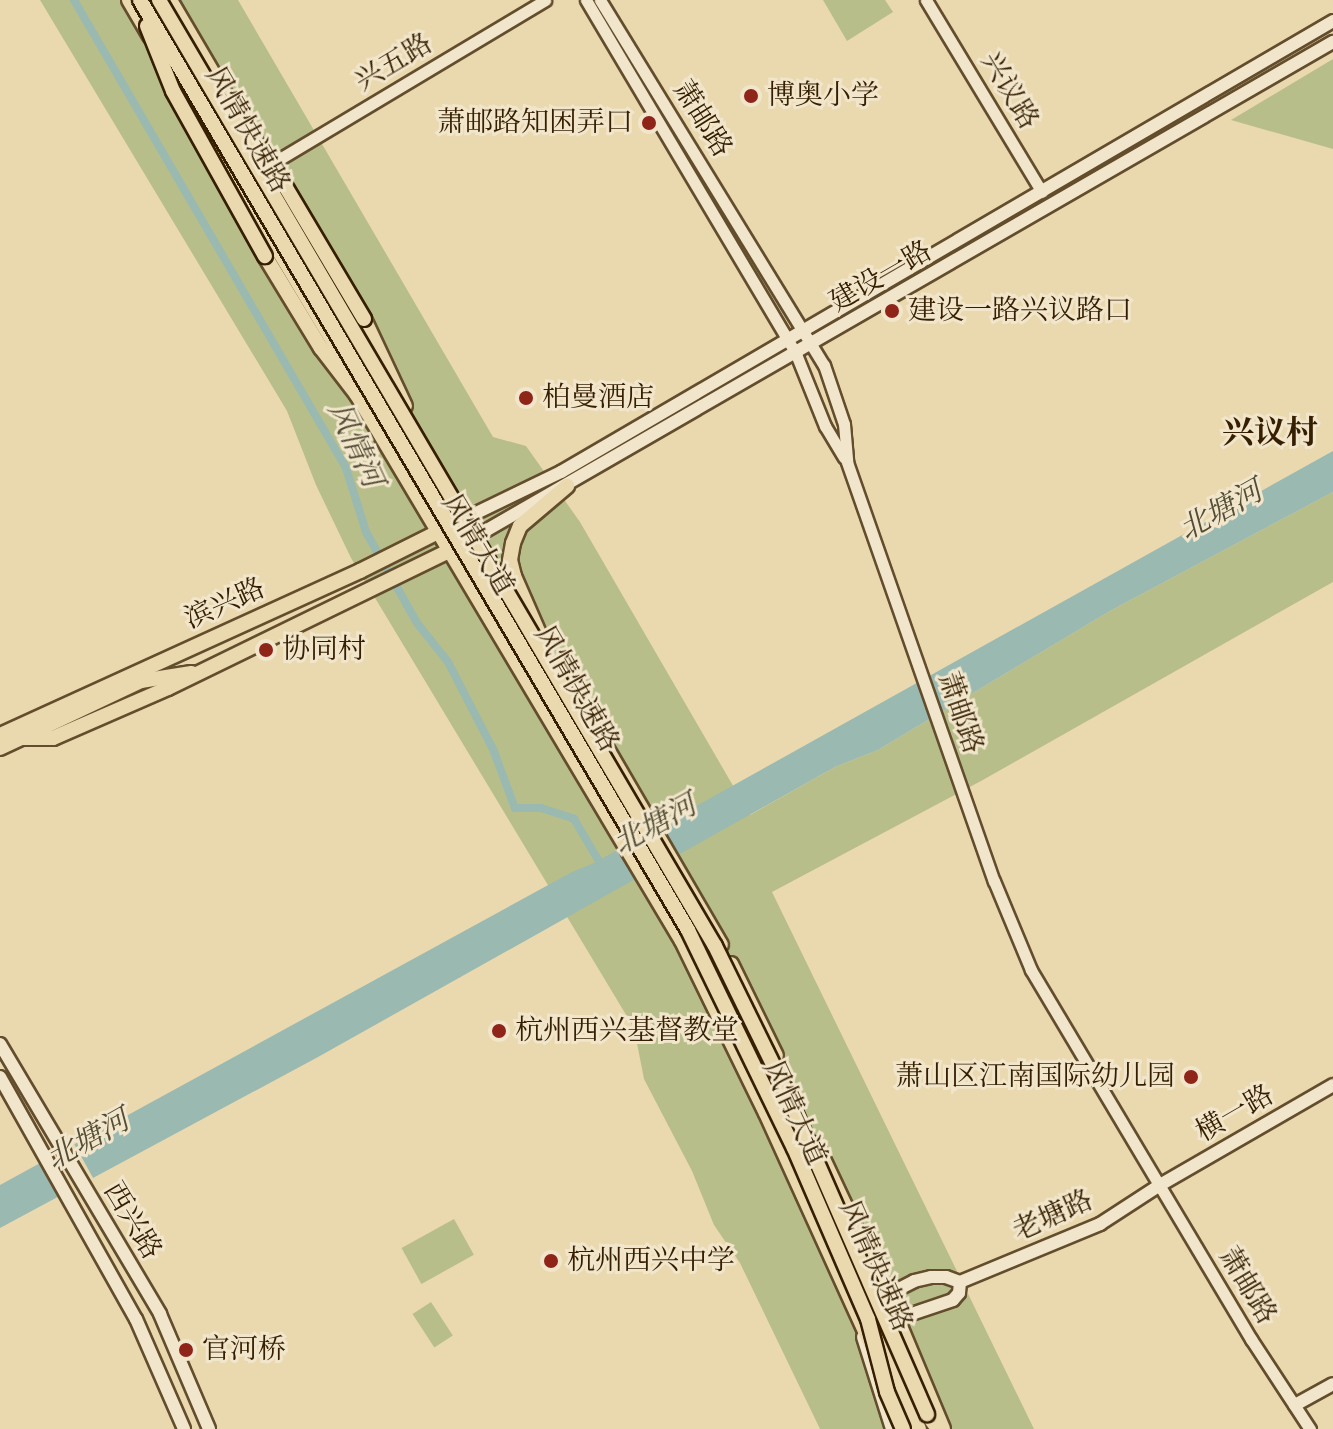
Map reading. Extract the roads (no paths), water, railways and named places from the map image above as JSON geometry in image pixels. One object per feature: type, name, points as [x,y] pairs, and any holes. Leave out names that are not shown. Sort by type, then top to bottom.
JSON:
[{"type":"main road","name":"风情大道","points":[[129,0],[336,346],[357,395],[658,898],[766,1113],[863,1318]]},
{"type":"main road","points":[[138,0],[173,91],[265,256],[321,348],[357,395]]},
{"type":"main road","name":"风情快速路","points":[[138,0],[688,930],[769,1093],[863,1318],[919,1429]]},
{"type":"main road","name":"风情快速路","points":[[159,0],[715,946],[785,1089],[927,1414],[938,1429]]},
{"type":"main road","name":"风情大道","points":[[170,0],[685,880],[756,1012],[887,1295],[938,1429]]},
{"type":"main road","name":"建设一路","points":[[470,516],[561,472],[1333,21]]},
{"type":"main road","name":"建设一路","points":[[451,550],[567,486],[1333,42]]},
{"type":"main road","points":[[200,70],[269,159],[364,319],[405,406]]},
{"type":"main road","name":"兴议路","points":[[1042,192],[1051,206]]},
{"type":"main road","points":[[538,631],[514,576],[510,560],[513,543],[520,526],[567,486]]},
{"type":"main road","name":"滨兴路","points":[[0,735],[360,571],[470,516]]},
{"type":"main road","name":"滨兴路","points":[[0,748],[21,738],[53,738],[201,673],[451,550]]},
{"type":"main road","name":"西兴路","points":[[0,1044],[160,1314],[209,1429]]},
{"type":"main road","name":"西兴路","points":[[0,1077],[136,1319],[184,1429]]},
{"type":"main road","name":"横一路","points":[[1160,1185],[1333,1085]]},
{"type":"main road","name":"老塘路","points":[[887,1295],[914,1281],[931,1277],[960,1282],[1100,1224],[1160,1185]]},
{"type":"main road","name":"老塘路","points":[[897,1319],[953,1300],[959,1293],[960,1282]]},
{"type":"main road","points":[[863,1318],[892,1429]]},
{"type":"main road","points":[[863,1318],[887,1392],[906,1429]]},
{"type":"main road","points":[[1295,1405],[1333,1384]]},
{"type":"street","name":"兴五路","points":[[267,166],[545,0]]},
{"type":"street","points":[[586,0],[788,339],[825,426],[847,462]]},
{"type":"street","name":"萧邮路","points":[[600,0],[813,344],[844,424],[847,462],[959,783],[1031,970],[1251,1339],[1310,1429]]},
{"type":"street","name":"兴议路","points":[[926,0],[1042,192]]},
{"type":"water","name":"北塘河","points":[[1333,451],[1333,492],[1110,611],[878,750],[835,767],[318,1057],[0,1228],[0,1185],[572,872],[594,863]]},
{"type":"waterway","name":"风情河","points":[[74,0],[346,468],[366,532],[417,623],[448,662],[493,749],[515,808],[541,808],[574,819],[604,870]]},
{"type":"place","name":"博奥小学","points":[[751,96]]},
{"type":"place","name":"萧邮路知困弄口","points":[[649,123]]},
{"type":"place","name":"建设一路兴议路口","points":[[892,311]]},
{"type":"place","name":"柏曼酒店","points":[[526,398]]},
{"type":"place","name":"协同村","points":[[266,650]]},
{"type":"place","name":"杭州西兴基督教堂","points":[[499,1031]]},
{"type":"place","name":"萧山区江南国际幼儿园","points":[[1191,1077]]},
{"type":"place","name":"杭州西兴中学","points":[[551,1261]]},
{"type":"place","name":"官河桥","points":[[186,1350]]},
{"type":"district","name":"兴议村","points":[[1270,433]]}]
